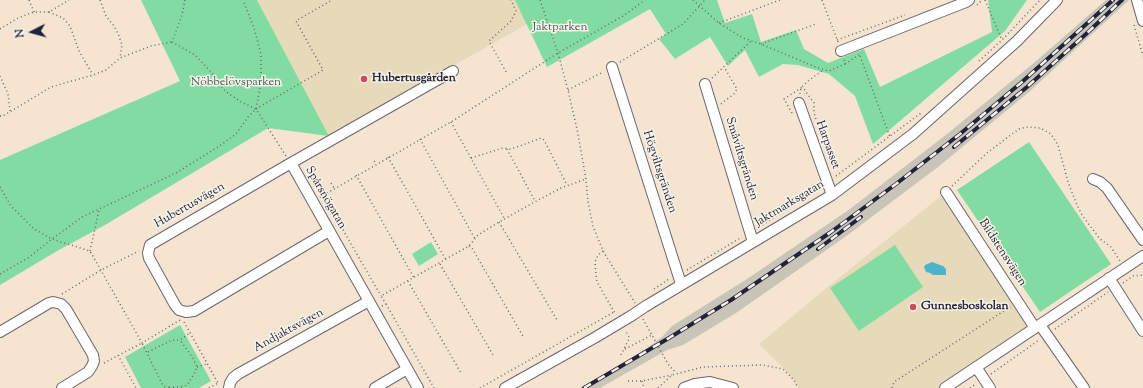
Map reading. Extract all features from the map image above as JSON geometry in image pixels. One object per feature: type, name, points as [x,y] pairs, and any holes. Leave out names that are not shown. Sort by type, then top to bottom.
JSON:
[{"type":"street","points":[[841,51],[969,0]]},
{"type":"street","name":"Jaktmarksgatan","points":[[505,388],[631,316],[752,237],[832,195],[914,134],[1017,41],[1057,0]]},
{"type":"street","points":[[1136,0],[1143,22]]},
{"type":"street","name":"Högviltsgränden","points":[[612,67],[681,284]]},
{"type":"street","name":"Spårsnögatan","points":[[418,388],[291,164],[453,71]]},
{"type":"street","name":"Småviltsgränden","points":[[705,84],[752,237]]},
{"type":"street","name":"Harpasset","points":[[799,104],[832,195]]},
{"type":"street","name":"Hubertusvägen","points":[[291,164],[150,245],[148,253],[151,262],[175,305],[179,310],[186,312],[194,311],[329,231]]},
{"type":"street","points":[[1093,179],[1100,182],[1107,188],[1143,240]]},
{"type":"street","name":"Bildstensvägen","points":[[946,192],[1038,326],[1084,388]]},
{"type":"street","points":[[945,388],[1143,256]]},
{"type":"street","points":[[1109,278],[1143,331]]},
{"type":"street","name":"Andjaktsvägen","points":[[229,388],[233,378],[238,374],[369,301]]},
{"type":"street","points":[[0,332],[53,302],[58,302],[66,309],[93,355],[94,361],[88,372],[62,388]]},
{"type":"street","points":[[976,367],[990,388]]},
{"type":"street","points":[[375,388],[407,369]]},
{"type":"street","points":[[684,388],[702,382],[710,382],[733,388]]},
{"type":"path","points":[[29,0],[34,12]]},
{"type":"path","points":[[49,12],[69,0]]},
{"type":"path","points":[[100,0],[106,16],[114,26],[119,36],[122,45],[120,58]]},
{"type":"path","points":[[172,42],[182,15],[185,0]]},
{"type":"path","points":[[243,0],[262,54],[261,83],[256,109]]},
{"type":"path","points":[[0,274],[28,258],[82,217],[176,173],[218,148],[236,134],[248,117],[256,109],[323,70],[296,21],[332,0]]},
{"type":"path","points":[[506,72],[489,41],[511,22],[516,11],[511,0]]},
{"type":"path","points":[[540,0],[558,53],[568,90],[586,178],[588,202],[593,226],[603,251],[636,305]]},
{"type":"path","points":[[312,201],[451,122],[558,53],[594,34],[645,0]]},
{"type":"path","points":[[693,0],[719,23],[743,38],[824,70],[830,71],[860,56]]},
{"type":"path","points":[[568,90],[612,67],[683,24],[705,0]]},
{"type":"path","points":[[719,23],[780,0]]},
{"type":"path","points":[[822,0],[845,64]]},
{"type":"path","points":[[985,0],[1002,40]]},
{"type":"path","points":[[974,66],[1002,40],[1040,0]]},
{"type":"path","points":[[0,29],[18,18],[34,12],[49,12],[63,18],[70,26],[79,51],[93,75]]},
{"type":"path","points":[[837,40],[910,13]]},
{"type":"path","points":[[1132,19],[1143,56]]},
{"type":"path","points":[[761,44],[816,24]]},
{"type":"path","points":[[705,84],[751,40]]},
{"type":"path","points":[[0,116],[51,87],[106,70],[120,58],[151,46],[172,42],[195,55],[225,90],[241,102],[256,109],[291,164]]},
{"type":"path","points":[[856,45],[890,137]]},
{"type":"path","points":[[720,104],[735,93],[737,89],[724,67]]},
{"type":"path","points":[[799,104],[801,88],[824,70]]},
{"type":"path","points":[[0,76],[8,94],[10,111]]},
{"type":"path","points":[[653,292],[655,288],[678,274],[752,237],[924,111]]},
{"type":"path","points":[[451,122],[504,219]]},
{"type":"path","points":[[946,192],[962,175],[987,153],[1019,129],[1026,127],[1040,128],[1051,134],[1058,144],[1068,182],[1082,215],[1100,239],[1111,247],[1125,268]]},
{"type":"path","points":[[471,158],[503,148],[507,149],[520,146],[541,138],[544,140],[568,186]]},
{"type":"path","points":[[420,139],[475,239]]},
{"type":"path","points":[[507,149],[535,201]]},
{"type":"path","points":[[388,157],[446,260]]},
{"type":"path","points":[[356,176],[414,278]]},
{"type":"path","points":[[381,296],[440,264],[469,246],[478,235],[535,201],[586,178]]},
{"type":"path","points":[[331,183],[334,188]]},
{"type":"path","points":[[0,187],[11,206],[34,229],[52,239],[90,251]]},
{"type":"path","points":[[323,195],[434,388]]},
{"type":"path","points":[[99,208],[90,251],[148,352],[163,386],[169,388],[187,385],[197,367],[207,363]]},
{"type":"path","points":[[499,222],[557,320]]},
{"type":"path","points":[[53,302],[64,292],[101,270],[150,245]]},
{"type":"path","points":[[469,246],[472,248],[524,338]]},
{"type":"path","points":[[603,251],[598,255],[595,262],[598,282],[629,337],[620,355]]},
{"type":"path","points":[[440,264],[493,356]]},
{"type":"path","points":[[408,281],[461,373]]},
{"type":"path","points":[[374,311],[386,304]]},
{"type":"path","points":[[892,388],[894,382],[1013,305]]},
{"type":"path","points":[[480,388],[614,312]]},
{"type":"path","points":[[642,317],[668,364],[676,373]]},
{"type":"path","points":[[88,372],[182,318],[218,383]]},
{"type":"path","points":[[148,352],[172,340],[180,340],[190,333]]},
{"type":"path","points":[[624,349],[652,335]]},
{"type":"path","points":[[180,340],[193,358],[197,367]]},
{"type":"path","points":[[118,355],[136,388]]},
{"type":"path","points":[[658,388],[676,373],[711,366],[763,365],[783,369],[798,388]]},
{"type":"path","points":[[628,381],[672,375]]},
{"type":"path","points":[[642,380],[644,388]]},
{"type":"shaded area","name":"Hubertusgården","points":[[257,0],[518,0],[529,23],[329,136]]},
{"type":"shaded area","points":[[1106,0],[1129,0],[1029,92],[938,167],[845,237],[736,313],[683,345],[667,350],[600,388],[580,388],[639,354],[662,337],[672,326],[747,279],[850,209],[947,134],[1035,62]]},
{"type":"shaded area","name":"Gunnesboskolan","points":[[946,192],[1035,328],[945,388],[798,388],[789,374],[759,344]]},
{"type":"green space","name":"Nöbbelövsparken","points":[[141,0],[257,0],[329,136],[268,128],[105,225],[57,251],[0,285],[0,160],[180,81]]},
{"type":"green space","name":"Jaktparken","points":[[515,0],[717,0],[725,23],[752,14],[761,42],[796,30],[804,49],[828,63],[864,49],[880,87],[992,32],[988,0],[1027,0],[1005,31],[873,144],[855,96],[829,74],[798,65],[783,64],[759,77],[745,50],[728,66],[710,37],[675,59],[659,39],[666,34],[650,9],[547,67]]},
{"type":"green space","points":[[1029,142],[1111,264],[1040,312],[957,190]]},
{"type":"green space","points":[[431,242],[438,254],[419,266],[412,254]]},
{"type":"green space","points":[[895,245],[923,287],[859,331],[830,288]]},
{"type":"green space","points":[[180,325],[211,381],[199,388],[141,388],[125,357]]},
{"type":"water","points":[[932,262],[943,266],[946,269],[946,275],[933,275],[926,272],[924,267],[925,265]]},
{"type":"railway","points":[[584,388],[731,300],[831,232],[960,134],[1022,82],[1113,0]]},
{"type":"railway","points":[[954,147],[1027,87],[1122,0]]},
{"type":"railway","points":[[818,249],[861,217]]},
{"type":"place","name":"Hubertusgården","points":[[364,79]]},
{"type":"place","name":"Gunnesboskolan","points":[[913,307]]}]
